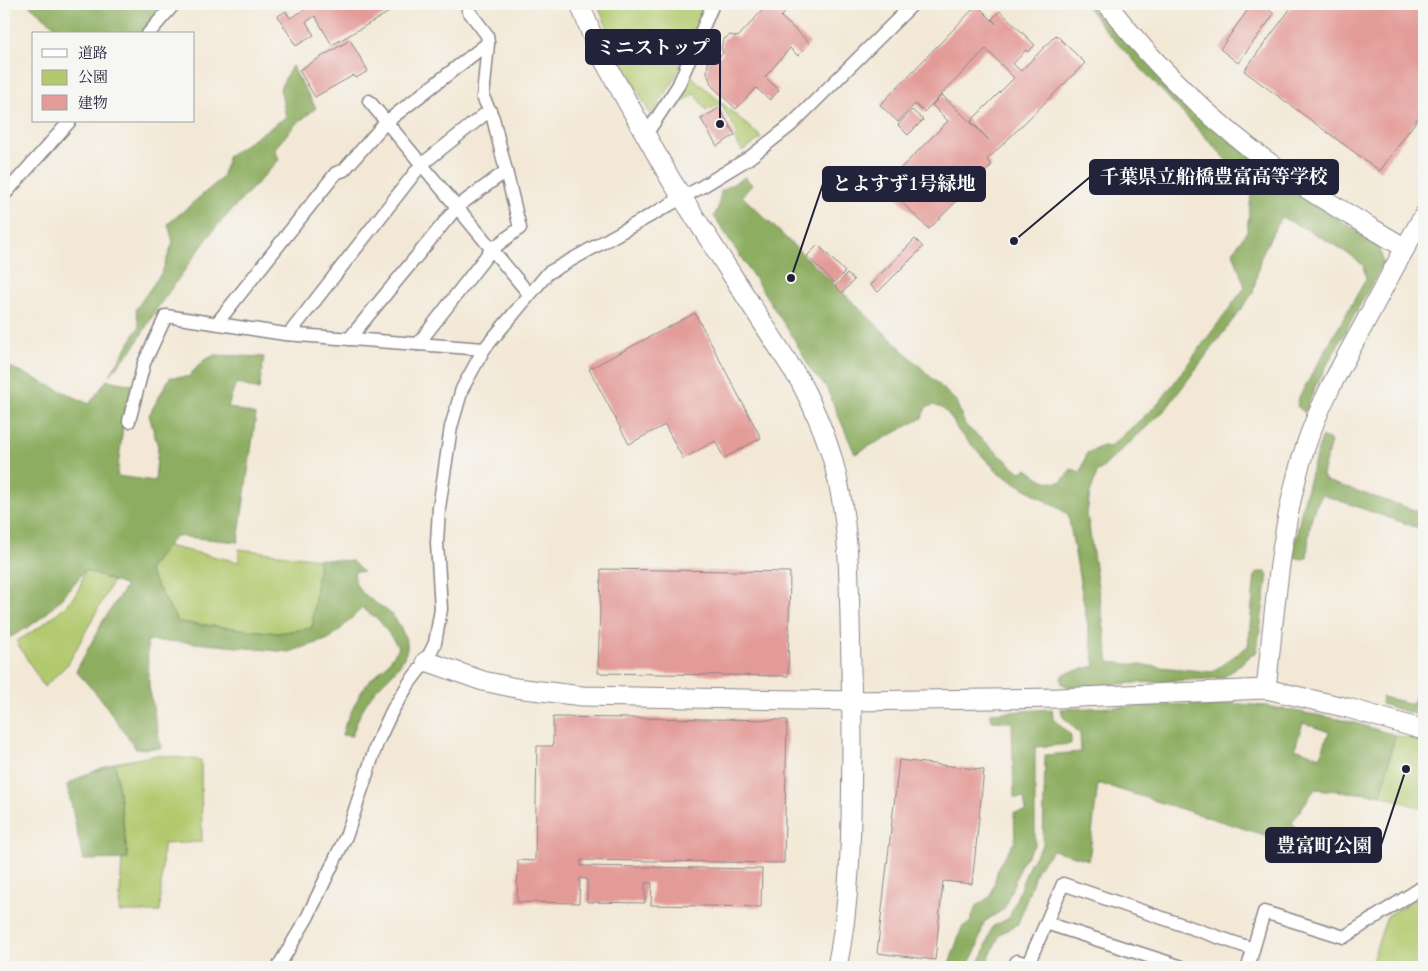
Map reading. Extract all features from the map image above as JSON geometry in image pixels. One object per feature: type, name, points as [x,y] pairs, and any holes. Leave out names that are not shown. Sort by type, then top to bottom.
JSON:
[{"type":"street","points":[[150,32],[174,4]]},
{"type":"street","points":[[580,4],[598,48],[645,136],[800,381],[812,406],[836,471],[847,530],[849,554],[852,701],[851,850],[837,967]]},
{"type":"street","points":[[645,136],[678,86],[713,4]]},
{"type":"street","points":[[278,967],[307,918],[347,834],[377,743],[393,709],[426,661],[435,643],[441,609],[437,543],[439,508],[451,427],[462,389],[484,348],[548,272],[749,158],[791,125],[913,4]]},
{"type":"street","points":[[1107,4],[1144,48],[1182,88],[1227,129],[1299,184],[1405,248]]},
{"type":"street","points":[[418,344],[491,250],[520,228],[493,118],[483,98],[488,43],[487,35],[468,10]]},
{"type":"street","points":[[217,323],[336,173],[344,170],[385,123],[488,43]]},
{"type":"street","points":[[369,101],[385,123],[528,294]]},
{"type":"street","points":[[289,334],[421,165],[490,110]]},
{"type":"street","points":[[4,195],[69,122]]},
{"type":"street","points":[[349,338],[457,207],[506,171]]},
{"type":"street","points":[[1266,689],[1286,524],[1304,452],[1329,388],[1424,215]]},
{"type":"street","points":[[129,421],[144,363],[166,316],[289,334],[484,348]]},
{"type":"street","points":[[426,661],[484,681],[548,693],[582,696],[852,701],[1057,698],[1266,689],[1348,708],[1424,730]]},
{"type":"street","points":[[1014,967],[1017,961],[1032,966],[1046,923],[1063,884],[1254,949]]},
{"type":"street","points":[[1248,967],[1264,912],[1344,937],[1424,886]]},
{"type":"street","points":[[1046,923],[1182,967]]},
{"type":"green space","points":[[28,4],[171,4],[145,32],[62,32]]},
{"type":"green space","points":[[597,4],[707,4],[673,82],[651,116],[623,63]]},
{"type":"green space","points":[[1085,4],[1097,4],[1112,23],[1335,217],[1379,245],[1383,263],[1316,385],[1305,413],[1297,406],[1299,397],[1366,279],[1363,265],[1344,251],[1281,217],[1261,256],[1253,293],[1166,409],[1097,473],[1090,493],[1087,513],[1109,662],[1212,672],[1248,646],[1255,575],[1257,572],[1266,572],[1268,575],[1257,651],[1223,678],[1069,687],[1062,684],[1061,677],[1066,673],[1095,666],[1068,514],[999,473],[959,432],[950,416],[942,408],[934,405],[926,407],[922,418],[855,454],[826,387],[812,372],[794,339],[714,216],[718,208],[721,191],[745,177],[752,185],[742,196],[956,401],[965,425],[1020,472],[1027,469],[1043,480],[1061,482],[1071,469],[1081,472],[1087,453],[1102,446],[1110,447],[1159,403],[1245,287],[1233,252],[1247,231],[1252,187],[1105,30]]},
{"type":"green space","points":[[292,66],[316,108],[295,125],[275,148],[279,160],[215,228],[158,307],[134,347],[110,375],[139,327],[136,309],[162,272],[173,242],[168,224],[222,178],[228,156],[286,117],[280,88]]},
{"type":"green space","points":[[691,76],[762,138],[742,151],[734,138],[738,134],[721,104],[706,111],[695,93],[674,108]]},
{"type":"green space","points":[[215,355],[264,357],[259,390],[236,383],[228,407],[256,415],[238,542],[175,536],[148,570],[178,622],[278,633],[312,628],[319,559],[352,561],[363,572],[355,571],[357,585],[367,597],[394,617],[403,632],[407,647],[399,666],[365,705],[352,736],[342,735],[346,722],[360,694],[370,680],[385,667],[399,648],[379,620],[362,608],[329,639],[289,652],[185,642],[147,641],[149,687],[161,748],[136,749],[102,700],[76,671],[103,621],[126,586],[85,570],[58,602],[40,619],[4,640],[4,364],[89,404],[107,380],[133,385],[124,418],[117,476],[155,481],[158,447],[149,415],[170,377],[188,377],[204,360]]},
{"type":"green space","points":[[1322,437],[1329,439],[1331,442],[1322,474],[1326,481],[1424,513],[1424,530],[1323,495],[1318,501],[1312,516],[1307,557],[1303,559],[1293,557],[1305,497]]},
{"type":"green space","points":[[167,546],[239,562],[239,549],[319,559],[312,628],[278,633],[178,622],[148,570]]},
{"type":"green space","points":[[85,570],[113,581],[68,664],[44,687],[16,641],[40,627],[73,598]]},
{"type":"green space","points":[[1424,670],[1424,717],[1381,704],[1382,697],[1413,704]]},
{"type":"green space","points":[[1228,703],[1266,706],[1344,720],[1395,735],[1381,795],[1315,789],[1292,822],[1303,840],[1355,851],[1360,854],[1359,859],[1355,862],[1098,783],[1089,860],[1053,850],[1037,869],[1018,924],[1000,934],[985,967],[976,967],[984,953],[992,927],[1009,918],[1030,863],[1043,845],[1045,755],[1081,752],[1080,734],[1063,717],[1061,709]],"holes":[[[1303,723],[1329,732],[1320,757],[1295,748]]]},
{"type":"green space","points":[[1052,709],[1053,719],[1071,735],[1071,744],[1035,747],[1035,845],[1022,862],[1004,909],[984,922],[977,948],[967,967],[948,967],[962,927],[970,923],[976,906],[991,896],[999,865],[1015,841],[1014,813],[1026,812],[1024,798],[1014,798],[1012,722],[992,721],[990,713]]},
{"type":"green space","points":[[1395,735],[1424,742],[1424,809],[1381,795]]},
{"type":"green space","points":[[157,755],[201,760],[202,842],[163,844],[160,912],[119,912],[122,859],[128,859],[115,763]]},
{"type":"green space","points":[[115,763],[128,859],[83,860],[67,785],[84,775]]},
{"type":"green space","points":[[1424,894],[1424,967],[1370,967],[1387,916]]},
{"type":"building","points":[[308,4],[396,4],[398,7],[332,45],[315,16],[306,22],[314,35],[296,46],[278,16],[286,11],[290,18],[310,7]]},
{"type":"building","points":[[768,4],[773,9],[776,5],[785,13],[781,17],[810,43],[798,56],[790,48],[765,77],[779,90],[770,100],[756,88],[736,109],[712,86],[707,73],[708,62],[714,52],[719,57],[723,53],[721,48],[723,40],[730,35],[738,37]]},
{"type":"building","points":[[1252,4],[1261,4],[1274,14],[1238,63],[1220,49]]},
{"type":"building","points":[[1294,4],[1424,4],[1424,110],[1380,171],[1244,71]]},
{"type":"building","points":[[977,5],[996,24],[992,19],[1000,11],[1035,45],[1028,52],[1026,50],[1013,64],[1021,71],[1056,35],[1085,63],[987,160],[992,165],[929,229],[884,185],[948,121],[932,105],[942,95],[989,140],[971,121],[1014,78],[986,49],[924,112],[915,104],[898,122],[880,105]]},
{"type":"building","points":[[350,40],[368,71],[356,78],[354,75],[315,97],[299,70]]},
{"type":"building","points":[[719,108],[735,135],[717,146],[701,119]]},
{"type":"building","points":[[912,110],[923,120],[908,135],[898,125]]},
{"type":"building","points":[[915,239],[923,247],[878,292],[870,285]]},
{"type":"building","points":[[818,245],[845,272],[834,283],[807,256]]},
{"type":"building","points":[[847,274],[854,280],[842,293],[835,286]]},
{"type":"building","points":[[695,313],[761,438],[724,458],[715,441],[683,459],[665,425],[629,444],[589,369]]},
{"type":"building","points":[[601,569],[790,572],[788,676],[598,673]]},
{"type":"building","points":[[553,717],[787,720],[784,863],[581,860],[581,866],[762,869],[761,907],[651,905],[652,883],[645,883],[645,903],[587,902],[587,879],[580,878],[579,903],[517,902],[518,860],[535,861],[537,746],[553,746]]},
{"type":"building","points":[[899,760],[984,770],[972,884],[943,881],[935,960],[877,953]]},
{"type":"place","name":"ミニストップ","points":[[720,124]]},
{"type":"place","name":"千葉県立船橋豊富高等学校","points":[[1014,241]]},
{"type":"place","name":"とよすず1号緑地","points":[[791,278]]},
{"type":"place","name":"豊富町公園","points":[[1406,769]]}]
